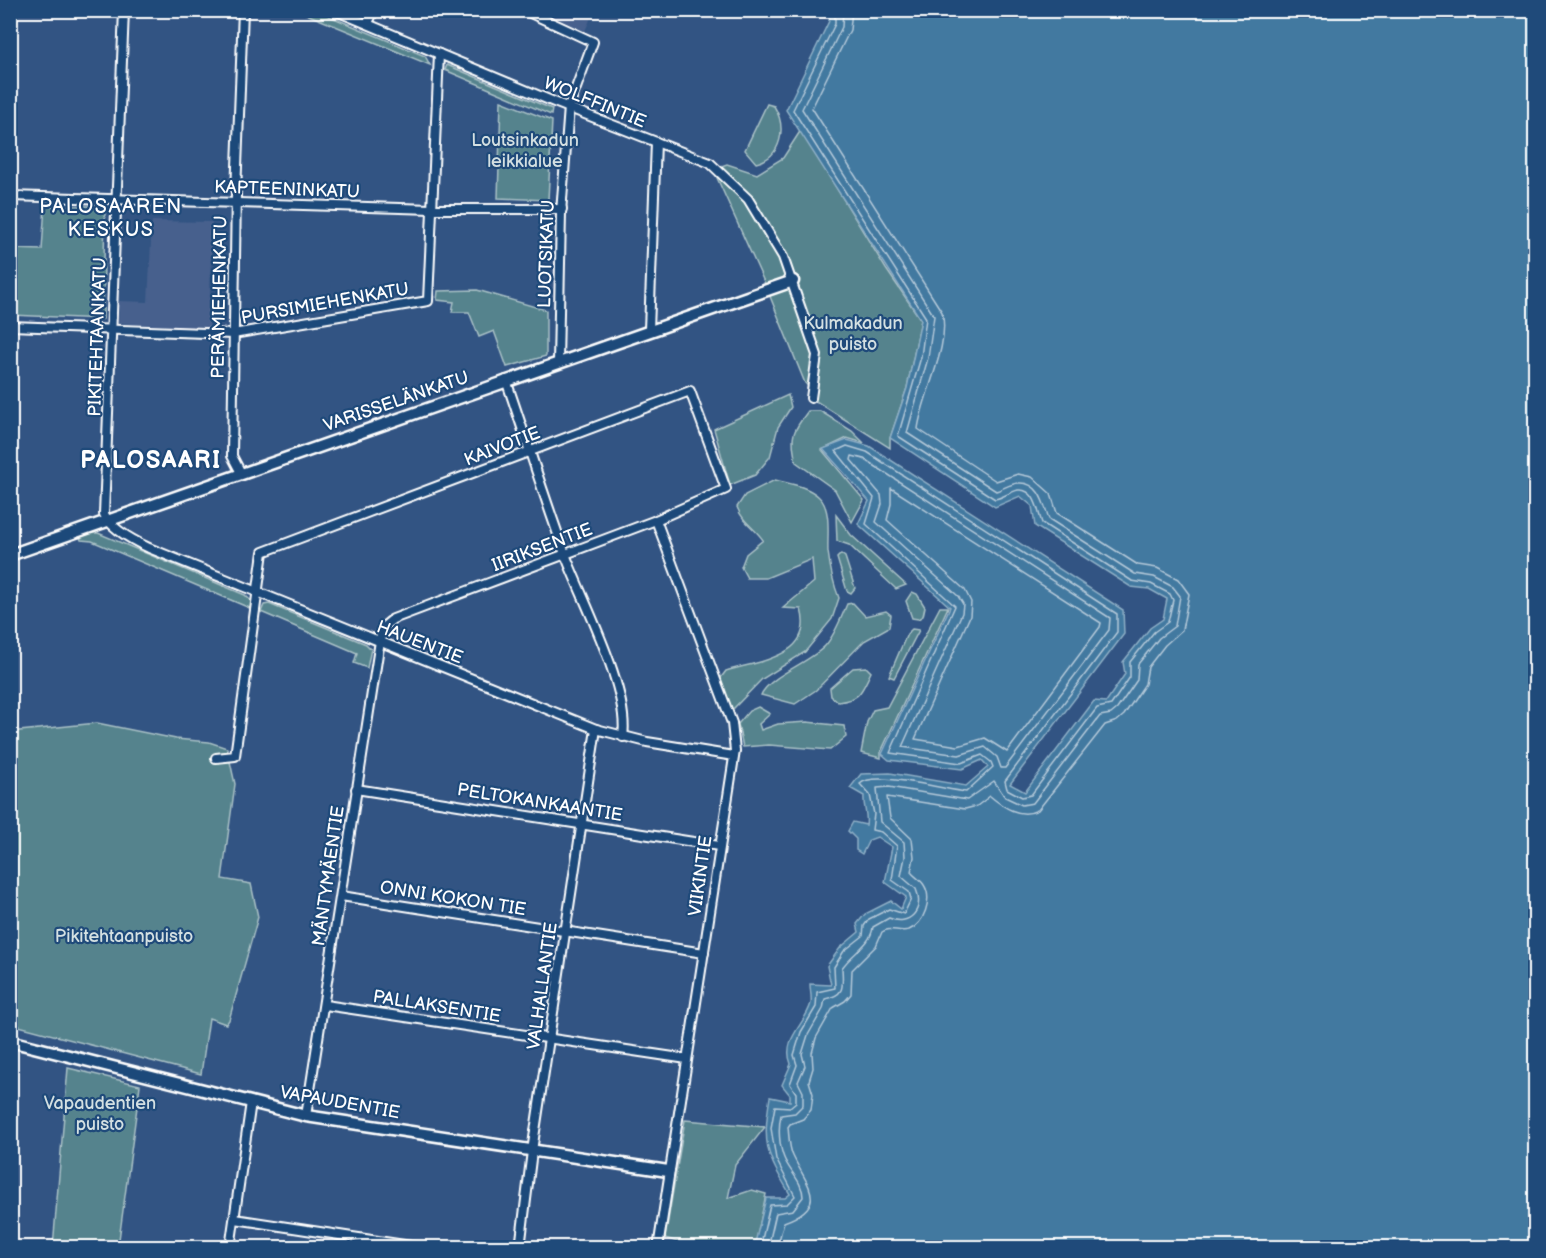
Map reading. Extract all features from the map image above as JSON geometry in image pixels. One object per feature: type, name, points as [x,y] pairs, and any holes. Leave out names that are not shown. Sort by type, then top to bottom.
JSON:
[{"type":"street","name":"PIKITEHTAANKATU","points":[[107,520],[104,514],[124,10]]},
{"type":"street","name":"PERÄMIEHENKATU","points":[[240,473],[232,456],[236,202],[243,10]]},
{"type":"street","name":"WOLFFINTIE","points":[[334,10],[710,163],[748,199],[783,257],[817,355],[811,398]]},
{"type":"street","points":[[368,23],[374,10]]},
{"type":"street","name":"LUOTSIKATU","points":[[524,10],[593,42],[568,107],[561,209],[558,363]]},
{"type":"street","points":[[432,209],[439,54]]},
{"type":"street","points":[[649,330],[656,142]]},
{"type":"street","name":"KAPTEENINKATU","points":[[10,195],[432,209],[561,209]]},
{"type":"street","name":"PURSIMIEHENKATU","points":[[10,326],[233,334],[428,301],[432,209]]},
{"type":"street","name":"VARISSELÄNKATU","points":[[10,555],[793,281]]},
{"type":"street","points":[[506,380],[565,554],[611,669],[625,722],[623,737]]},
{"type":"street","name":"KAIVOTIE","points":[[258,592],[263,552],[690,391],[726,489]]},
{"type":"street","name":"IIRIKSENTIE","points":[[379,641],[382,628],[393,619],[656,520],[726,489]]},
{"type":"street","name":"HAUENTIE","points":[[107,520],[135,542],[596,729],[623,737],[734,756]]},
{"type":"street","name":"VIIKINTIE","points":[[656,520],[732,723],[734,756],[668,1171],[658,1248]]},
{"type":"street","points":[[216,758],[236,756],[258,592]]},
{"type":"street","name":"MÄNTYMÄENTIE","points":[[306,1116],[325,1005],[379,641]]},
{"type":"street","name":"VALHALLANTIE","points":[[520,1248],[532,1151],[596,729]]},
{"type":"street","name":"PELTOKANKAANTIE","points":[[356,789],[719,846]]},
{"type":"street","name":"ONNI KOKON TIE","points":[[341,897],[704,953]]},
{"type":"street","name":"PALLAKSENTIE","points":[[325,1005],[687,1059]]},
{"type":"street","name":"VAPAUDENTIE","points":[[10,1041],[306,1116],[668,1171]]},
{"type":"street","points":[[231,1248],[252,1102]]},
{"type":"street","points":[[235,1219],[424,1248]]},
{"type":"shaded area","points":[[541,11],[594,11],[585,31]]},
{"type":"shaded area","points":[[152,221],[212,222],[209,328],[118,323],[119,301],[148,302]]},
{"type":"green space","points":[[299,11],[317,11],[425,56],[430,65]]},
{"type":"green space","points":[[447,65],[552,109],[551,115],[445,70]]},
{"type":"green space","name":"Loutsinkadun leikkialue","points":[[501,101],[552,121],[548,200],[498,198]]},
{"type":"green space","points":[[767,104],[774,106],[778,114],[780,140],[772,155],[756,163],[745,150]]},
{"type":"green space","name":"Kulmakadun puisto","points":[[801,130],[886,269],[921,320],[907,388],[890,438],[890,448],[811,398],[812,390],[805,383],[765,284],[713,169],[727,164],[757,174],[783,158]]},
{"type":"green space","points":[[45,206],[105,206],[103,319],[11,315],[11,249],[42,250]]},
{"type":"green space","points":[[477,290],[546,310],[546,356],[507,367],[494,331],[479,337],[469,312],[452,312],[454,302],[437,300],[438,291]]},
{"type":"green space","points":[[788,395],[791,407],[778,427],[770,457],[755,475],[730,485],[714,429]]},
{"type":"green space","points":[[808,411],[820,411],[852,431],[864,443],[847,438],[822,450],[864,500],[852,522],[835,490],[796,462],[793,440],[796,430]]},
{"type":"green space","points":[[775,480],[810,490],[823,502],[828,523],[830,564],[839,598],[832,619],[805,652],[762,679],[731,711],[720,679],[726,671],[767,660],[792,647],[800,638],[803,625],[801,609],[783,608],[814,582],[812,559],[766,578],[747,578],[741,567],[746,554],[763,540],[742,517],[737,507],[745,495]]},
{"type":"green space","points":[[836,515],[851,535],[906,585],[896,589],[849,545],[837,541]]},
{"type":"green space","points":[[98,533],[245,595],[252,602],[252,609],[92,541],[81,540],[80,536]]},
{"type":"green space","points":[[841,554],[845,557],[855,588],[851,593],[847,591],[837,558]]},
{"type":"green space","points":[[912,592],[917,594],[925,607],[923,616],[918,619],[912,618],[906,601]]},
{"type":"green space","points":[[853,603],[865,616],[886,611],[891,615],[889,627],[864,641],[816,690],[795,704],[761,695],[772,682],[818,652],[829,642],[847,604]]},
{"type":"green space","points":[[269,604],[366,644],[371,649],[367,668],[354,663],[357,653],[261,612],[264,605]]},
{"type":"green space","points":[[940,607],[948,607],[881,752],[881,758],[861,753],[867,722],[873,710],[887,707]]},
{"type":"green space","points":[[912,629],[919,630],[894,678],[889,676],[907,634]]},
{"type":"green space","points":[[866,667],[871,672],[856,696],[838,702],[831,696],[830,688],[853,668]]},
{"type":"green space","points":[[758,707],[770,714],[759,724],[761,730],[778,724],[807,722],[844,726],[846,737],[830,750],[769,745],[743,747],[738,724],[749,711]]},
{"type":"green space","name":"Pikitehtaanpuisto","points":[[97,723],[176,739],[209,742],[227,748],[235,784],[222,879],[251,884],[258,917],[229,1020],[226,1024],[209,1018],[201,1074],[11,1024],[10,732]]},
{"type":"green space","name":"Vapaudentien puisto","points":[[68,1068],[140,1085],[118,1247],[53,1247]]},
{"type":"green space","points":[[685,1120],[765,1127],[735,1165],[728,1198],[752,1190],[766,1194],[755,1247],[693,1247],[665,1238]]},
{"type":"water","points":[[830,10],[1535,11],[1535,1247],[754,1247],[766,1198],[785,1198],[790,1194],[771,1158],[766,1127],[770,1097],[790,1101],[790,1095],[782,1085],[791,1064],[789,1047],[811,1003],[810,984],[831,985],[827,966],[840,948],[859,932],[857,924],[865,914],[891,901],[901,909],[906,897],[885,882],[892,847],[877,837],[869,840],[862,854],[856,850],[856,839],[848,831],[853,822],[866,825],[864,796],[850,788],[861,774],[890,773],[966,786],[988,767],[982,760],[962,769],[889,760],[882,754],[950,607],[858,524],[869,501],[823,449],[847,440],[869,446],[1123,610],[1124,634],[1010,784],[1025,792],[1094,701],[1106,702],[1125,674],[1123,662],[1150,628],[1163,619],[1167,599],[1149,589],[1131,587],[1035,526],[1032,506],[1020,496],[995,507],[890,438],[907,388],[921,320],[786,110],[829,21]]},
{"type":"district","name":"PALOSAAREN KESKUS","points":[[111,218]]},
{"type":"district","name":"PALOSAARI","points":[[151,460]]}]
